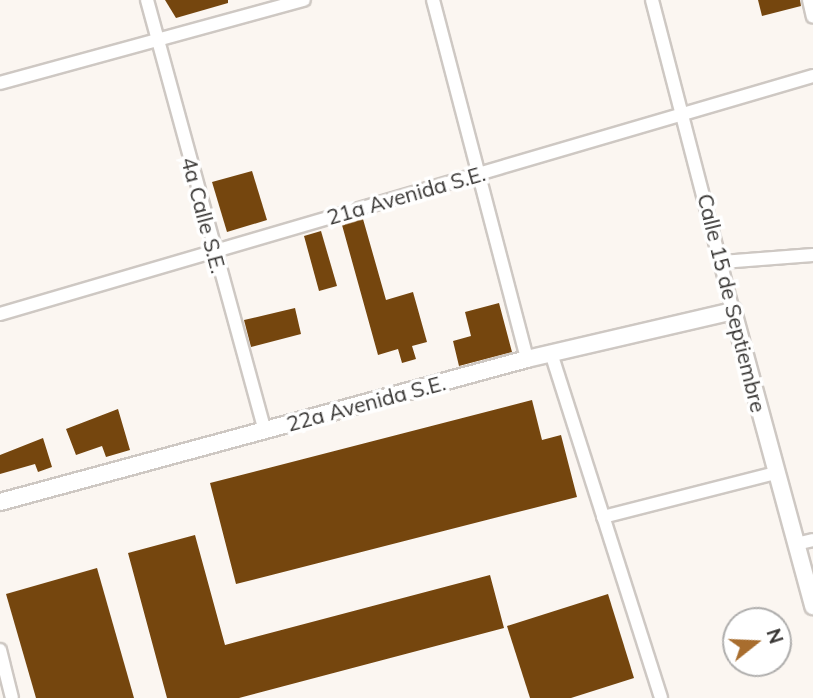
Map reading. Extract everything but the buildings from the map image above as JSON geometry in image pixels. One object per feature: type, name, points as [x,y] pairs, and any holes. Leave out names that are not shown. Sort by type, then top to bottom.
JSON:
[{"type":"street","name":"4a Calle S.E.","points":[[147,0],[213,251],[265,430]]},
{"type":"street","points":[[0,83],[304,0]]},
{"type":"street","points":[[433,0],[527,359]]},
{"type":"street","name":"Calle 15 de Septiembre","points":[[652,0],[813,606]]},
{"type":"street","points":[[809,0],[813,17]]},
{"type":"street","name":"21a Avenida S.E.","points":[[0,314],[813,76]]},
{"type":"street","points":[[722,262],[813,255]]},
{"type":"street","name":"22a Avenida S.E.","points":[[0,502],[527,359],[733,311]]},
{"type":"street","points":[[551,353],[661,698]]},
{"type":"street","points":[[603,517],[776,473]]},
{"type":"street","points":[[796,544],[813,540]]},
{"type":"street","points":[[0,650],[12,698]]}]
